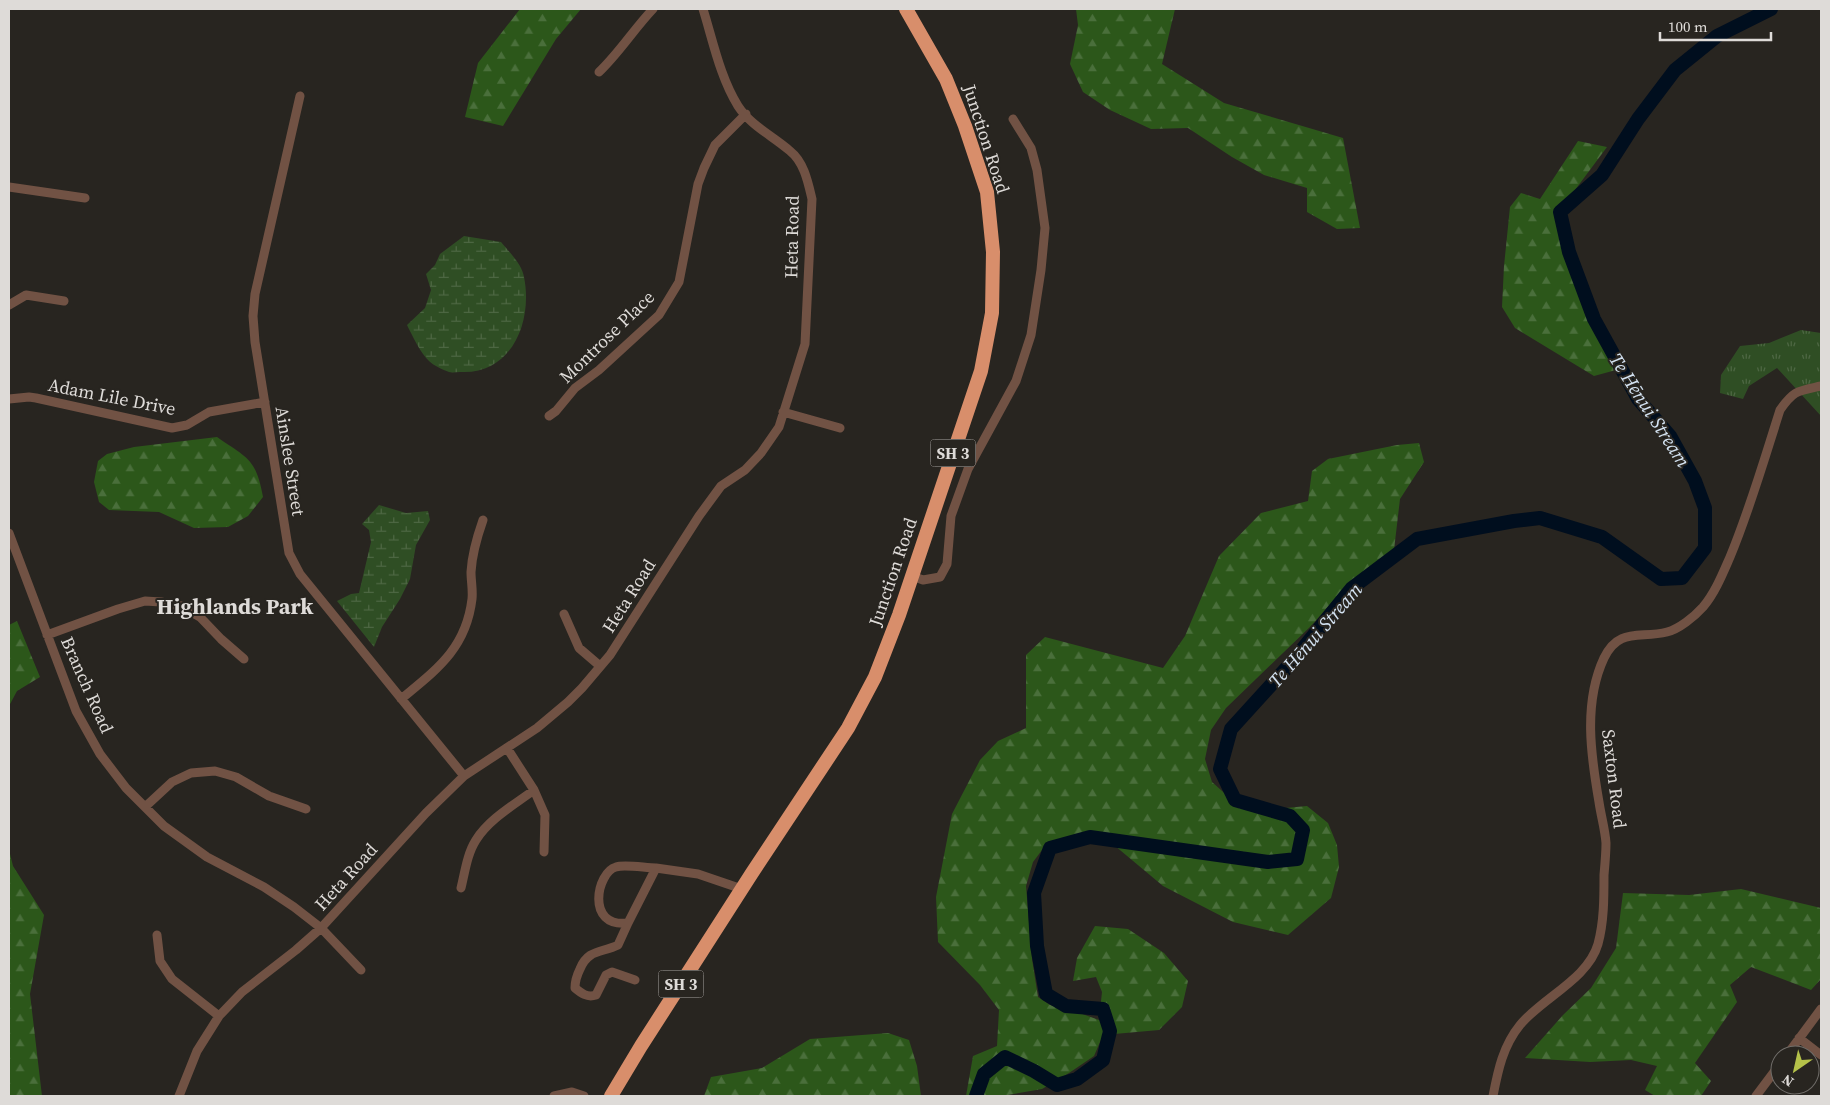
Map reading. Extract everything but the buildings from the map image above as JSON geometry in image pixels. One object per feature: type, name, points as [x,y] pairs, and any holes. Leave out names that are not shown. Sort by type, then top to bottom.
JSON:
[{"type":"highway","name":"Junction Road","points":[[611,1096],[742,889],[848,728],[875,677],[899,615],[981,371],[992,313],[993,252],[987,192],[965,126],[946,79],[906,9]]},
{"type":"street","points":[[599,72],[613,59],[632,32],[652,9]]},
{"type":"street","name":"Heta Road","points":[[180,1096],[197,1051],[219,1016],[242,992],[321,928],[426,813],[464,776],[552,716],[582,688],[610,655],[699,516],[721,486],[745,470],[761,453],[778,427],[805,344],[812,198],[808,178],[792,152],[761,131],[739,107],[726,83],[703,9]]},
{"type":"street","name":"Ainslee Street","points":[[300,96],[254,305],[253,328],[287,545],[291,560],[300,574],[464,776]]},
{"type":"street","name":"Montrose Place","points":[[549,416],[575,388],[599,370],[658,315],[672,296],[679,282],[698,184],[704,168],[715,145],[746,114]]},
{"type":"street","points":[[912,576],[923,580],[940,578],[947,564],[951,516],[968,470],[1016,381],[1031,335],[1045,228],[1037,170],[1031,148],[1013,119]]},
{"type":"street","points":[[9,187],[86,198]]},
{"type":"street","points":[[9,305],[26,295],[64,301]]},
{"type":"street","name":"Saxton Road","points":[[1493,1096],[1506,1044],[1521,1024],[1582,970],[1592,958],[1598,945],[1603,918],[1606,843],[1595,781],[1590,734],[1594,690],[1604,658],[1616,641],[1631,635],[1667,632],[1684,623],[1704,606],[1721,578],[1744,523],[1780,410],[1790,395],[1797,391],[1821,386]]},
{"type":"street","name":"Adam Lile Drive","points":[[9,399],[29,397],[172,428],[187,425],[209,412],[264,402]]},
{"type":"street","points":[[783,412],[840,428]]},
{"type":"street","points":[[401,699],[440,667],[462,635],[472,598],[471,572],[475,544],[483,520]]},
{"type":"street","name":"Branch Road","points":[[9,533],[76,711],[100,754],[126,788],[164,826],[207,857],[264,887],[321,928],[361,970]]},
{"type":"street","points":[[47,635],[145,601],[161,602],[181,606],[200,617],[244,659]]},
{"type":"street","points":[[564,614],[578,648],[600,666]]},
{"type":"street","points":[[507,748],[534,790],[545,815],[544,852]]},
{"type":"street","points":[[144,807],[172,782],[191,773],[215,771],[236,777],[270,796],[306,809]]},
{"type":"street","points":[[461,888],[467,861],[475,841],[487,826],[534,790]]},
{"type":"street","points":[[628,923],[616,923],[608,920],[602,916],[599,904],[599,894],[608,872],[616,867],[656,868],[698,874],[742,889]]},
{"type":"street","points":[[635,980],[612,972],[606,975],[596,995],[591,996],[581,993],[575,988],[575,982],[583,961],[590,954],[618,945],[656,868]]},
{"type":"street","points":[[157,935],[160,961],[172,979],[219,1016]]},
{"type":"street","points":[[1795,1045],[1821,1009]]},
{"type":"street","points":[[1800,1038],[1821,1055]]},
{"type":"street","points":[[1756,1096],[1770,1077]]},
{"type":"street","points":[[554,1096],[572,1092],[584,1096]]},
{"type":"green space","points":[[520,9],[581,9],[556,39],[503,126],[465,117],[478,63]]},
{"type":"green space","points":[[1076,9],[1175,9],[1162,64],[1224,103],[1343,138],[1360,228],[1337,229],[1307,212],[1307,188],[1264,175],[1232,157],[1188,128],[1151,129],[1110,110],[1083,92],[1070,64],[1078,25]]},
{"type":"green space","points":[[1578,141],[1607,147],[1572,194],[1563,231],[1562,246],[1616,370],[1594,376],[1515,328],[1502,307],[1510,207],[1521,193],[1540,199]]},
{"type":"green space","points":[[464,236],[501,242],[511,254],[523,272],[526,294],[525,311],[515,342],[505,355],[493,365],[478,371],[451,372],[436,366],[426,358],[407,325],[425,308],[431,290],[426,274],[435,265],[440,254]]},
{"type":"green space","points":[[1801,330],[1821,333],[1821,416],[1777,368],[1749,386],[1743,399],[1720,393],[1721,375],[1740,346],[1769,343]]},
{"type":"green space","points":[[217,437],[249,460],[257,474],[263,497],[248,516],[228,527],[194,528],[159,512],[109,510],[99,502],[94,482],[98,461],[107,454],[134,447]]},
{"type":"green space","points":[[1419,443],[1424,462],[1400,499],[1394,550],[1345,587],[1311,626],[1226,708],[1211,730],[1205,759],[1212,782],[1231,799],[1264,810],[1307,806],[1328,823],[1337,845],[1339,867],[1331,898],[1288,935],[1233,922],[1163,886],[1108,840],[1075,837],[1048,842],[1033,862],[1026,886],[1032,959],[1038,997],[1050,1005],[1099,1020],[1102,992],[1096,977],[1073,981],[1077,958],[1095,926],[1128,929],[1164,953],[1188,981],[1182,1007],[1159,1030],[1103,1035],[1094,1056],[1042,1089],[1002,1096],[966,1096],[973,1056],[997,1046],[999,1010],[980,985],[938,942],[936,897],[952,814],[980,760],[998,741],[1026,728],[1026,655],[1045,637],[1163,668],[1185,636],[1219,556],[1261,513],[1308,501],[1312,471],[1328,459],[1397,445]]},
{"type":"green space","points":[[379,505],[406,513],[428,511],[430,520],[416,545],[410,579],[382,627],[374,647],[337,601],[351,594],[359,593],[371,542],[369,530],[362,524]]},
{"type":"green space","points":[[17,621],[40,677],[17,691],[9,706],[9,625]]},
{"type":"green space","points":[[9,850],[13,866],[44,915],[30,994],[42,1096],[9,1096]]},
{"type":"green space","points":[[1741,889],[1821,908],[1821,979],[1811,990],[1751,967],[1730,985],[1737,1002],[1695,1063],[1711,1081],[1701,1096],[1655,1096],[1645,1090],[1657,1066],[1631,1060],[1590,1062],[1525,1058],[1563,1015],[1591,988],[1616,948],[1623,893],[1689,895]]},
{"type":"green space","points":[[888,1033],[909,1040],[917,1066],[921,1096],[704,1096],[711,1077],[762,1068],[810,1039]]},
{"type":"waterway","name":"Te Hēnui Stream","points":[[976,1096],[984,1074],[1005,1057],[1057,1085],[1077,1079],[1103,1060],[1110,1031],[1103,1009],[1066,1006],[1046,994],[1037,946],[1034,893],[1050,848],[1090,837],[1268,862],[1297,859],[1303,830],[1290,816],[1235,800],[1220,769],[1231,729],[1292,662],[1352,588],[1417,539],[1540,518],[1602,537],[1661,579],[1682,578],[1705,548],[1705,508],[1695,481],[1670,436],[1638,399],[1594,319],[1569,252],[1560,212],[1602,175],[1638,119],[1675,70],[1717,36],[1771,9]]},
{"type":"district","name":"Highlands Park","points":[[235,606]]}]
